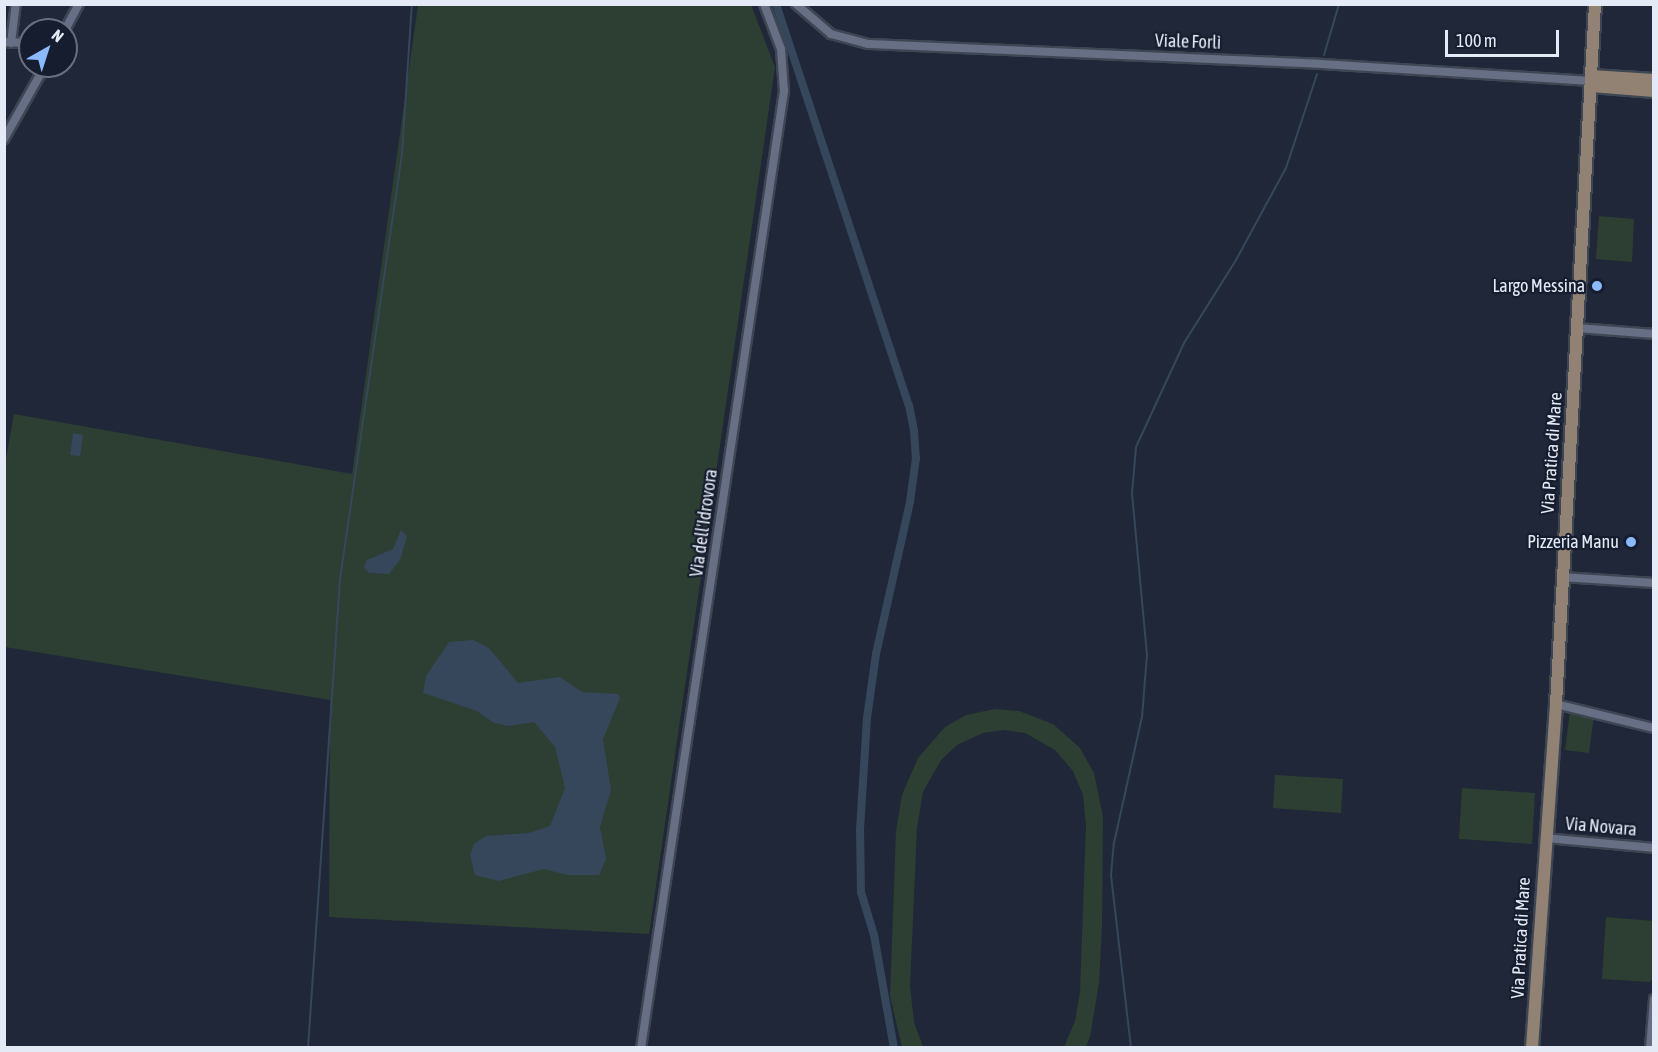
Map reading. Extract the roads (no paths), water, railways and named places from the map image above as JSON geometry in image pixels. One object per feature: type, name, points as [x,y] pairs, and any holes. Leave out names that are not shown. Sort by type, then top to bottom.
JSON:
[{"type":"street","points":[[8,42],[16,4]]},
{"type":"street","points":[[71,18],[79,4]]},
{"type":"street","name":"Via dell'Idrovora","points":[[641,1047],[783,91],[781,49],[764,4]]},
{"type":"street","name":"Viale Forlì","points":[[796,4],[831,33],[868,44],[1321,64],[1591,81]]},
{"type":"street","name":"Via Pratica di Mare","points":[[1532,1047],[1556,704],[1595,4]]},
{"type":"street","points":[[4,139],[38,78]]},
{"type":"street","points":[[1591,81],[1653,80]]},
{"type":"street","points":[[1591,81],[1653,91]]},
{"type":"street","points":[[1578,328],[1653,334]]},
{"type":"street","points":[[1562,577],[1653,583]]},
{"type":"street","points":[[1556,704],[1653,728]]},
{"type":"street","name":"Via Novara","points":[[1545,838],[1653,848]]},
{"type":"street","points":[[1650,1047],[1653,999]]},
{"type":"water","points":[[73,433],[83,435],[80,456],[70,455]]},
{"type":"water","points":[[401,530],[407,536],[400,560],[389,574],[369,573],[364,567],[367,560],[393,549]]},
{"type":"water","points":[[473,640],[489,648],[518,683],[560,677],[582,692],[618,694],[620,698],[603,739],[611,790],[600,827],[606,859],[599,875],[567,875],[544,869],[499,881],[475,875],[470,855],[474,844],[486,836],[529,833],[550,826],[565,788],[555,747],[534,722],[509,726],[494,723],[477,711],[423,693],[426,676],[449,642]]},
{"type":"waterway","points":[[308,1048],[340,579],[402,153],[412,4]]},
{"type":"waterway","points":[[776,4],[909,405],[914,431],[916,458],[910,502],[876,654],[867,718],[860,829],[861,892],[874,935],[894,1048]]},
{"type":"waterway","points":[[1324,55],[1339,4]]},
{"type":"waterway","points":[[1131,1048],[1111,875],[1114,843],[1142,717],[1147,655],[1132,493],[1136,447],[1184,343],[1236,260],[1286,168],[1317,74]]},
{"type":"place","name":"Largo Messina","points":[[1597,286]]},
{"type":"place","name":"Pizzeria Manu","points":[[1631,542]]}]
